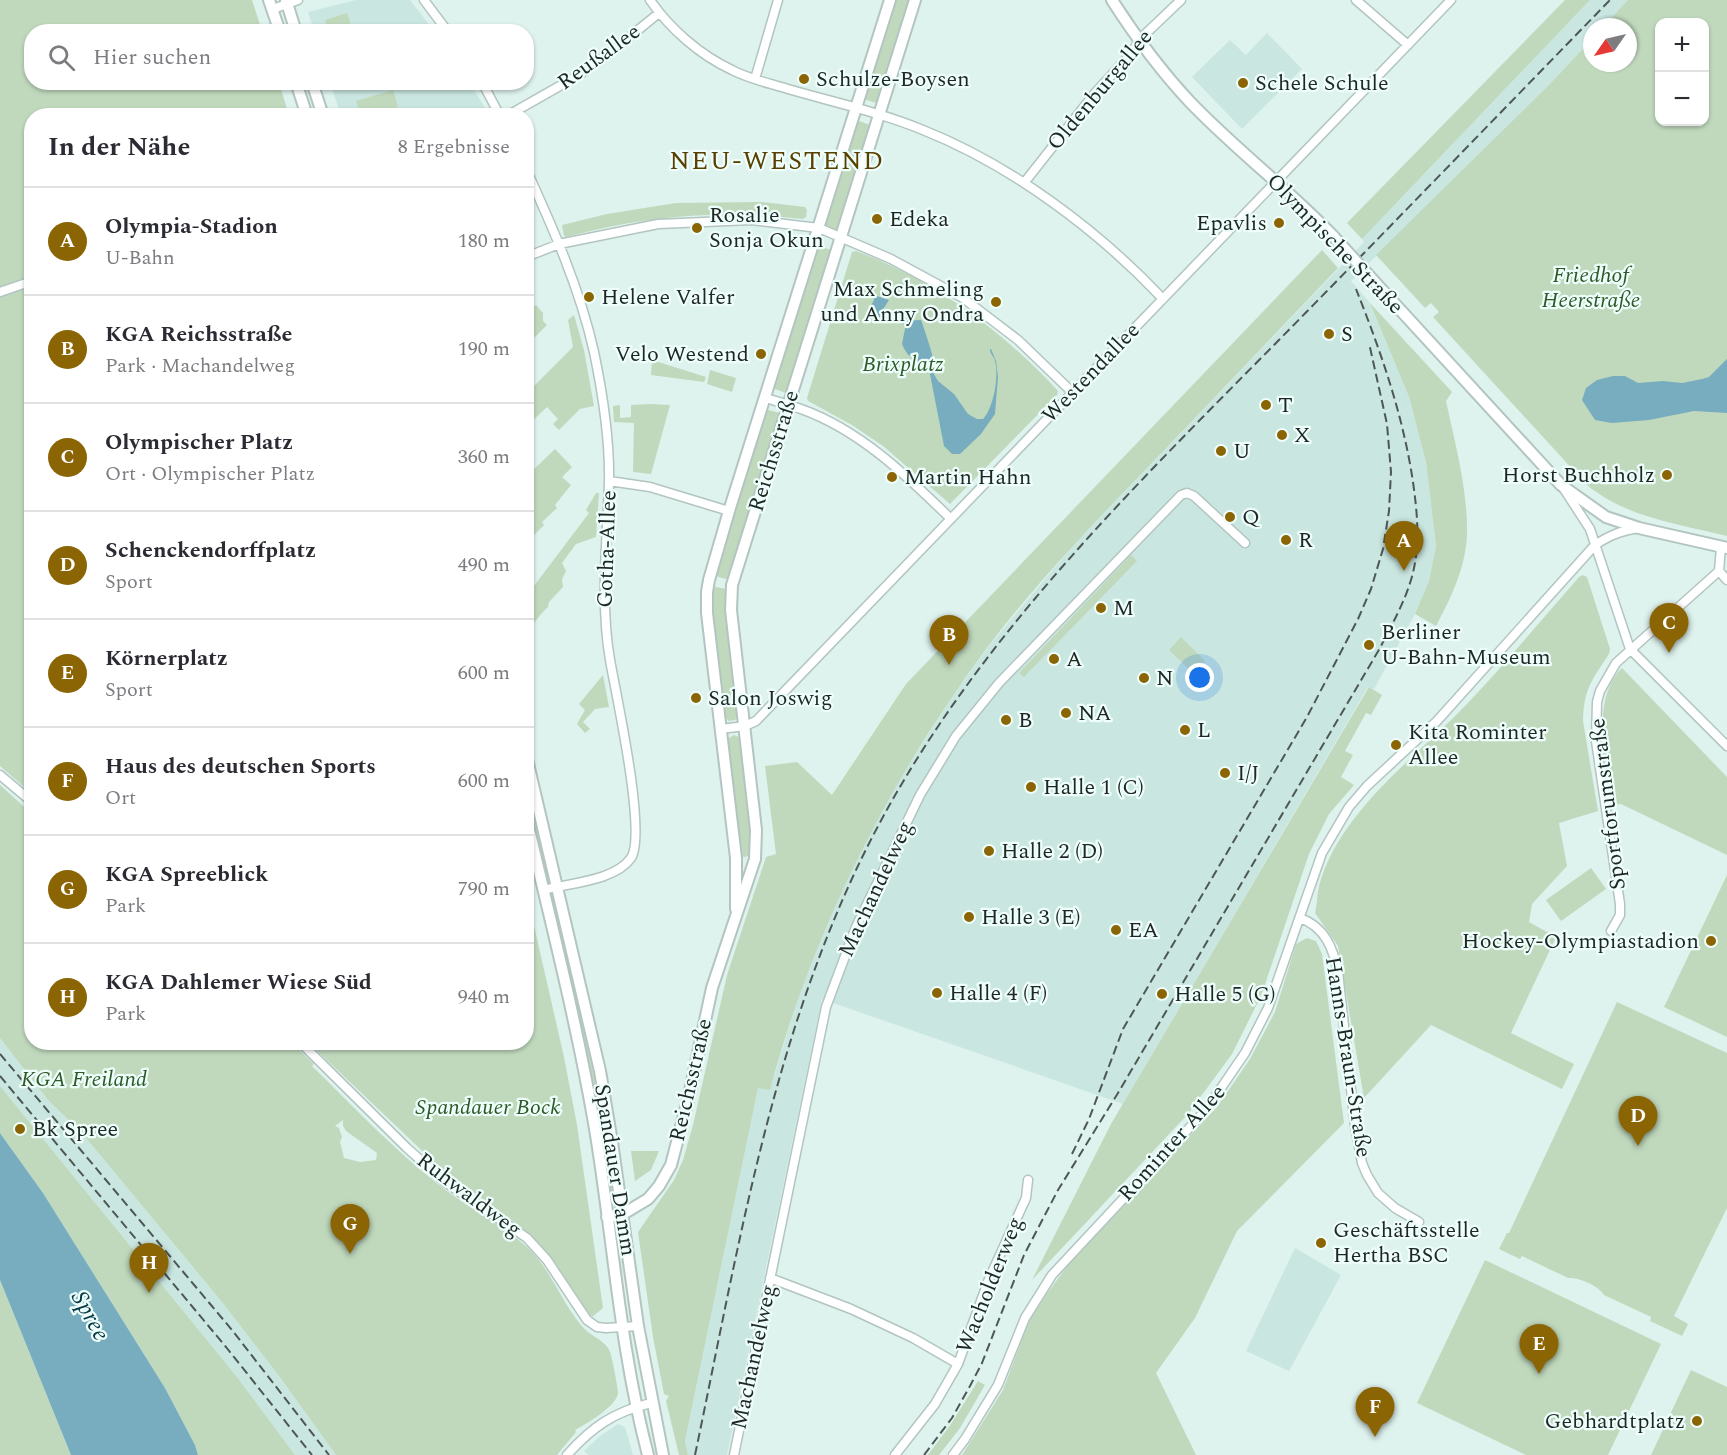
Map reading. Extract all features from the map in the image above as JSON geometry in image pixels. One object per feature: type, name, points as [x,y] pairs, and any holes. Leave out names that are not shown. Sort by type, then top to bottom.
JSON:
[{"type":"main road","name":"Reichsstraße","points":[[736,912],[736,858],[707,613],[707,592],[729,512],[890,0]]},
{"type":"main road","name":"Reichsstraße","points":[[607,1217],[622,1214],[648,1199],[659,1186],[670,1165],[688,1100],[712,988],[755,859],[756,830],[731,610],[732,585],[915,0]]},
{"type":"main road","name":"Olympische Straße","points":[[1112,0],[1139,40],[1189,100],[1334,237],[1561,486],[1606,517],[1639,528],[1724,548]]},
{"type":"main road","points":[[290,1],[294,24]]},
{"type":"main road","points":[[271,5],[277,24]]},
{"type":"main road","points":[[299,90],[304,108]]},
{"type":"main road","points":[[315,90],[320,108]]},
{"type":"main road","name":"Spandauer Damm","points":[[534,787],[602,1081],[638,1326],[651,1403],[663,1455]]},
{"type":"main road","name":"Spandauer Damm","points":[[534,851],[586,1079],[599,1152],[621,1328],[635,1407],[648,1455]]},
{"type":"street","points":[[424,0],[442,24]]},
{"type":"street","points":[[650,0],[676,31],[705,55],[732,71],[924,130],[1024,183],[1075,219],[1162,299]]},
{"type":"street","points":[[755,79],[778,0]]},
{"type":"street","name":"Oldenburgallee","points":[[1024,183],[1095,93],[1132,53],[1139,40],[1181,0]]},
{"type":"street","points":[[1356,0],[1408,45]]},
{"type":"street","name":"Westendallee","points":[[745,726],[756,721],[948,516],[1072,392],[1451,0]]},
{"type":"street","points":[[271,5],[290,1]]},
{"type":"street","name":"Reußallee","points":[[521,108],[579,75],[659,13]]},
{"type":"street","points":[[486,90],[496,108]]},
{"type":"street","name":"Gotha-Allee","points":[[534,187],[559,244],[594,353],[604,418],[609,481],[604,615],[634,807],[635,842],[632,856],[622,868],[608,875],[558,886]]},
{"type":"street","points":[[534,254],[559,244],[658,224],[751,220],[819,228],[891,259],[963,298],[1018,340],[1072,392]]},
{"type":"street","points":[[0,292],[24,284]]},
{"type":"street","points":[[766,398],[801,409],[862,441],[891,463],[948,516]]},
{"type":"street","points":[[609,481],[650,487],[729,512]]},
{"type":"street","name":"Olympische Straße","points":[[1561,486],[1590,529],[1630,649]]},
{"type":"street","name":"Machandelweg","points":[[734,1455],[826,1007],[856,927],[937,764],[956,735],[999,683],[1181,495],[1187,493],[1194,496],[1245,543]]},
{"type":"street","points":[[1595,545],[1608,536],[1639,528]]},
{"type":"street","name":"Rominter Allee","points":[[954,1455],[998,1385],[1024,1318],[1052,1275],[1206,1110],[1239,1062],[1268,1008],[1322,853],[1349,807],[1367,786],[1432,726],[1595,545]]},
{"type":"street","points":[[1724,548],[1719,571],[1727,580]]},
{"type":"street","name":"Sportforumstraße","points":[[1611,931],[1620,915],[1620,904],[1596,741],[1596,710],[1604,681],[1616,663],[1630,649],[1719,571]]},
{"type":"street","points":[[1630,649],[1727,746]]},
{"type":"street","points":[[720,729],[745,726]]},
{"type":"street","points":[[0,775],[24,795]]},
{"type":"street","points":[[543,890],[558,886]]},
{"type":"street","name":"Hanns-Braun-Straße","points":[[1300,918],[1313,923],[1333,950],[1338,972],[1356,1134],[1365,1169],[1372,1184],[1386,1201],[1419,1222]]},
{"type":"street","name":"Ruhwaldweg","points":[[308,1050],[407,1148],[445,1182],[527,1238],[547,1260],[587,1320],[597,1327],[638,1326]]},
{"type":"street","name":"Wacholderweg","points":[[770,1278],[851,1309],[913,1338],[958,1364],[989,1279],[1026,1198],[1028,1180]]},
{"type":"street","points":[[895,1455],[935,1404],[958,1364]]},
{"type":"street","points":[[567,1455],[599,1424],[635,1407],[651,1403]]},
{"type":"shaded area","points":[[356,0],[410,0],[429,24],[312,24],[308,12]]},
{"type":"shaded area","points":[[1590,0],[1628,0],[1611,18],[1583,18],[1583,49],[1351,281],[1370,303],[1409,397],[1426,462],[1436,546],[1429,581],[1415,614],[1374,689],[1368,687],[1123,1104],[822,999],[727,1455],[688,1455],[685,1441],[758,1087],[770,1089],[802,986],[831,912],[864,843],[902,776],[951,698],[988,647],[1071,548],[1364,242],[1362,239]]},
{"type":"shaded area","name":"Schele Schule","points":[[1267,33],[1302,69],[1242,129],[1192,77],[1230,40],[1246,55]]},
{"type":"shaded area","points":[[332,90],[474,90],[485,108],[339,108]]},
{"type":"shaded area","points":[[0,1038],[48,1100],[81,1132],[222,1302],[336,1455],[295,1455],[237,1377],[0,1086]]},
{"type":"shaded area","points":[[1295,1248],[1341,1275],[1289,1371],[1246,1351]]},
{"type":"shaded area","points":[[618,1424],[625,1427],[633,1455],[589,1455],[584,1451],[600,1436]]},
{"type":"green space","points":[[0,0],[252,0],[260,24],[24,24],[24,90],[281,90],[287,108],[24,108],[24,787],[0,766]]},
{"type":"green space","points":[[894,0],[912,0],[880,104],[863,99]]},
{"type":"green space","points":[[1565,0],[1590,0],[1362,239],[1347,223]]},
{"type":"green space","name":"Friedhof Heerstraße","points":[[1628,0],[1727,0],[1727,536],[1636,512],[1619,505],[1587,485],[1433,317],[1439,312],[1431,303],[1425,308],[1376,255],[1583,49],[1583,72],[1637,72],[1637,18],[1611,18]]},
{"type":"green space","points":[[347,13],[351,24],[326,24],[325,20]]},
{"type":"green space","points":[[393,90],[398,107],[358,108],[356,101]]},
{"type":"green space","points":[[856,120],[873,126],[839,229],[833,229],[825,224]]},
{"type":"green space","points":[[761,202],[805,207],[806,217],[803,219],[742,215],[684,216],[626,224],[566,237],[562,225],[607,214],[676,203]]},
{"type":"green space","points":[[816,245],[834,251],[789,394],[772,388]]},
{"type":"green space","points":[[1322,250],[1338,268],[1087,531],[1045,577],[986,649],[917,752],[857,859],[808,972],[770,1090],[758,1088],[685,1441],[688,1455],[679,1455],[666,1401],[669,1396],[664,1394],[653,1337],[638,1232],[674,1180],[683,1160],[727,975],[766,857],[776,854],[765,766],[797,762],[832,795],[906,684]]},
{"type":"green space","name":"Brixplatz","points":[[856,251],[912,276],[965,309],[1014,348],[1058,391],[1057,395],[950,504],[883,446],[852,425],[808,401],[807,398],[852,252]]},
{"type":"green space","points":[[1370,303],[1452,392],[1446,401],[1463,484],[1467,534],[1461,570],[1436,626],[1415,614],[1429,581],[1436,546],[1426,462],[1409,397]]},
{"type":"green space","points":[[536,305],[543,313],[543,321],[547,325],[534,338],[534,307]]},
{"type":"green space","points":[[574,315],[584,350],[594,406],[580,409],[559,430],[553,424],[558,419],[547,407],[534,419],[534,386],[573,347],[568,320]]},
{"type":"green space","points":[[652,360],[706,377],[704,382],[651,375]]},
{"type":"green space","points":[[710,370],[736,378],[732,392],[707,384]]},
{"type":"green space","points":[[620,405],[620,418],[631,417],[631,405],[670,405],[651,474],[633,472],[634,423],[614,422],[613,406]]},
{"type":"green space","points":[[765,409],[783,414],[730,579],[722,578],[715,574]]},
{"type":"green space","points":[[555,449],[572,467],[562,477],[571,485],[555,505],[557,508],[542,522],[544,525],[534,535],[534,469]]},
{"type":"green space","points":[[596,493],[599,493],[596,537],[576,544],[562,563],[566,571],[562,579],[563,587],[534,623],[534,586],[589,513],[586,510]]},
{"type":"green space","points":[[1131,555],[1137,561],[1024,677],[1019,673]]},
{"type":"green space","points":[[1583,575],[1587,577],[1610,649],[1587,692],[1583,721],[1598,811],[1559,823],[1567,866],[1532,904],[1529,922],[1556,937],[1511,1033],[1574,1064],[1562,1089],[1431,1025],[1364,1098],[1338,946],[1315,913],[1319,886],[1329,859],[1343,834],[1381,787],[1467,704]]},
{"type":"green space","points":[[716,587],[726,589],[728,592],[740,715],[735,720],[729,721],[724,716],[711,612],[711,590]]},
{"type":"green space","points":[[1181,637],[1205,661],[1193,673],[1169,650]]},
{"type":"green space","points":[[1622,668],[1727,777],[1727,855],[1621,804],[1613,805],[1603,734],[1603,715],[1612,682]]},
{"type":"green space","points":[[603,675],[609,707],[595,709],[583,722],[590,729],[585,733],[577,724],[585,710],[579,704]]},
{"type":"green space","points":[[1369,687],[1382,695],[1371,715],[1366,713],[1345,751],[1353,755],[1341,777],[1354,785],[1329,814],[1309,854],[1261,996],[1232,1054],[1188,1114],[1032,1280],[1111,1124]]},
{"type":"green space","points":[[734,735],[741,738],[753,816],[751,855],[745,857],[741,856],[726,742]]},
{"type":"green space","name":"KGA Freiland","points":[[0,785],[24,807],[24,1050],[299,1050],[314,1064],[312,1066],[421,1171],[517,1238],[535,1255],[581,1325],[608,1348],[617,1385],[616,1398],[600,1414],[575,1430],[576,1432],[557,1455],[336,1455],[222,1302],[81,1132],[48,1100],[0,1038]],"holes":[[[343,1120],[346,1131],[377,1153],[376,1160],[360,1162],[344,1158],[340,1142],[342,1137],[339,1128],[335,1126]]]},
{"type":"green space","points":[[1591,868],[1606,889],[1561,921],[1546,900]]},
{"type":"green space","name":"Hockey-Olympiastadion","points":[[1727,875],[1727,1037],[1664,1007]]},
{"type":"green space","points":[[556,901],[598,1085],[614,1190],[609,1194],[551,902]]},
{"type":"green space","name":"Spandauer Bock","points":[[534,926],[577,1125],[603,1308],[592,1317],[584,1309],[547,1252],[525,1230],[438,1166],[316,1050],[534,1050]]},
{"type":"green space","points":[[1307,938],[1316,941],[1322,954],[1344,1123],[1237,1231],[1195,1318],[1156,1373],[1196,1455],[962,1455],[1003,1390],[1029,1321],[1046,1295],[1068,1265],[1217,1107],[1250,1059],[1275,1012],[1296,944]]},
{"type":"green space","points":[[1617,1002],[1727,1053],[1727,1208],[1674,1316],[1688,1324],[1682,1336],[1650,1321],[1651,1317],[1604,1295],[1598,1288],[1588,1283],[1568,1278],[1522,1256],[1520,1259],[1499,1249],[1509,1233]]},
{"type":"green space","points":[[0,1086],[237,1377],[295,1455],[198,1455],[165,1388],[43,1193],[0,1133]]},
{"type":"green space","points":[[631,1151],[659,1151],[651,1170],[635,1181]]},
{"type":"green space","points":[[1485,1260],[1661,1344],[1608,1455],[1526,1455],[1417,1403]]},
{"type":"green space","points":[[0,1280],[71,1455],[0,1455]]},
{"type":"green space","name":"Gebhardtplatz","points":[[1691,1370],[1727,1387],[1727,1455],[1651,1455]]},
{"type":"green space","points":[[978,1381],[985,1385],[960,1428],[939,1455],[928,1455],[951,1424]]},
{"type":"water","points":[[873,297],[889,300],[882,311],[883,315],[899,321],[921,320],[933,358],[928,364],[938,381],[954,394],[968,414],[977,419],[983,419],[987,414],[995,390],[996,364],[990,352],[991,349],[996,361],[998,377],[995,414],[981,434],[960,454],[952,454],[944,446],[929,369],[927,365],[912,358],[902,344],[906,324],[871,314],[869,309],[874,300]]},
{"type":"water","points":[[1727,359],[1727,413],[1694,411],[1649,420],[1612,423],[1595,420],[1582,400],[1586,388],[1597,380],[1625,376],[1638,383],[1663,381],[1682,383],[1709,377]]},
{"type":"water","name":"Spree","points":[[0,1133],[43,1193],[165,1388],[198,1455],[71,1455],[0,1280]]},
{"type":"railway","points":[[695,1455],[757,1164],[775,1093],[797,1022],[821,952],[850,883],[890,805],[935,731],[985,661],[1039,594],[1155,466],[1610,0]]},
{"type":"railway","points":[[924,1455],[952,1418],[982,1363],[1024,1255],[1058,1190],[1118,1093],[1380,648],[1408,589],[1416,557],[1417,536],[1416,504],[1409,457],[1390,384],[1356,289]]},
{"type":"railway","points":[[1072,1154],[1089,1119],[1123,1029],[1307,717],[1371,589],[1383,549],[1389,511],[1391,472],[1387,424],[1369,343]]},
{"type":"railway","points":[[0,1054],[232,1330],[329,1455]]},
{"type":"railway","points":[[0,1076],[226,1347],[312,1455]]},
{"type":"place","name":"Schulze-Boysen","points":[[804,79]]},
{"type":"place","name":"Schele Schule","points":[[1243,83]]},
{"type":"place","name":"Edeka","points":[[877,219]]},
{"type":"place","name":"Epavlis","points":[[1279,223]]},
{"type":"place","name":"Rosalie Sonja Okun","points":[[697,228]]},
{"type":"place","name":"Helene Valfer","points":[[589,297]]},
{"type":"place","name":"Max Schmeling und Anny Ondra","points":[[996,302]]},
{"type":"place","name":"S","points":[[1329,334]]},
{"type":"place","name":"Velo Westend","points":[[761,354]]},
{"type":"place","name":"T","points":[[1266,405]]},
{"type":"place","name":"X","points":[[1282,435]]},
{"type":"place","name":"U","points":[[1221,451]]},
{"type":"place","name":"Horst Buchholz","points":[[1667,475]]},
{"type":"place","name":"Martin Hahn","points":[[892,477]]},
{"type":"place","name":"Q","points":[[1230,517]]},
{"type":"place","name":"R","points":[[1286,540]]},
{"type":"place","name":"Olympia-Stadion","points":[[1404,571]]},
{"type":"place","name":"M","points":[[1101,608]]},
{"type":"place","name":"Berliner U-Bahn-Museum","points":[[1369,645]]},
{"type":"place","name":"Olympischer Platz","points":[[1669,653]]},
{"type":"place","name":"A","points":[[1054,659]]},
{"type":"place","name":"KGA Reichsstraße","points":[[949,665]]},
{"type":"place","name":"N","points":[[1144,678]]},
{"type":"place","name":"Salon Joswig","points":[[696,698]]},
{"type":"place","name":"NA","points":[[1066,713]]},
{"type":"place","name":"B","points":[[1006,720]]},
{"type":"place","name":"L","points":[[1185,730]]},
{"type":"place","name":"Kita Rominter Allee","points":[[1396,745]]},
{"type":"place","name":"I/J","points":[[1225,773]]},
{"type":"place","name":"Halle 1 (C)","points":[[1031,787]]},
{"type":"place","name":"Halle 2 (D)","points":[[989,851]]},
{"type":"place","name":"Halle 3 (E)","points":[[969,917]]},
{"type":"place","name":"EA","points":[[1116,930]]},
{"type":"place","name":"Hockey-Olympiastadion","points":[[1711,941]]},
{"type":"place","name":"Halle 4 (F)","points":[[937,993]]},
{"type":"place","name":"Halle 5 (G)","points":[[1162,994]]},
{"type":"place","name":"Bk Spree","points":[[20,1129]]},
{"type":"place","name":"Schenckendorffplatz","points":[[1638,1146]]},
{"type":"place","name":"Geschäftsstelle Hertha BSC","points":[[1321,1243]]},
{"type":"place","name":"KGA Spreeblick","points":[[350,1254]]},
{"type":"place","name":"KGA Dahlemer Wiese Süd","points":[[149,1293]]},
{"type":"place","name":"Körnerplatz","points":[[1539,1374]]},
{"type":"place","name":"Gebhardtplatz","points":[[1697,1421]]},
{"type":"place","name":"Haus des deutschen Sports","points":[[1375,1437]]},
{"type":"district","name":"NEU-WESTEND","points":[[777,161]]}]
